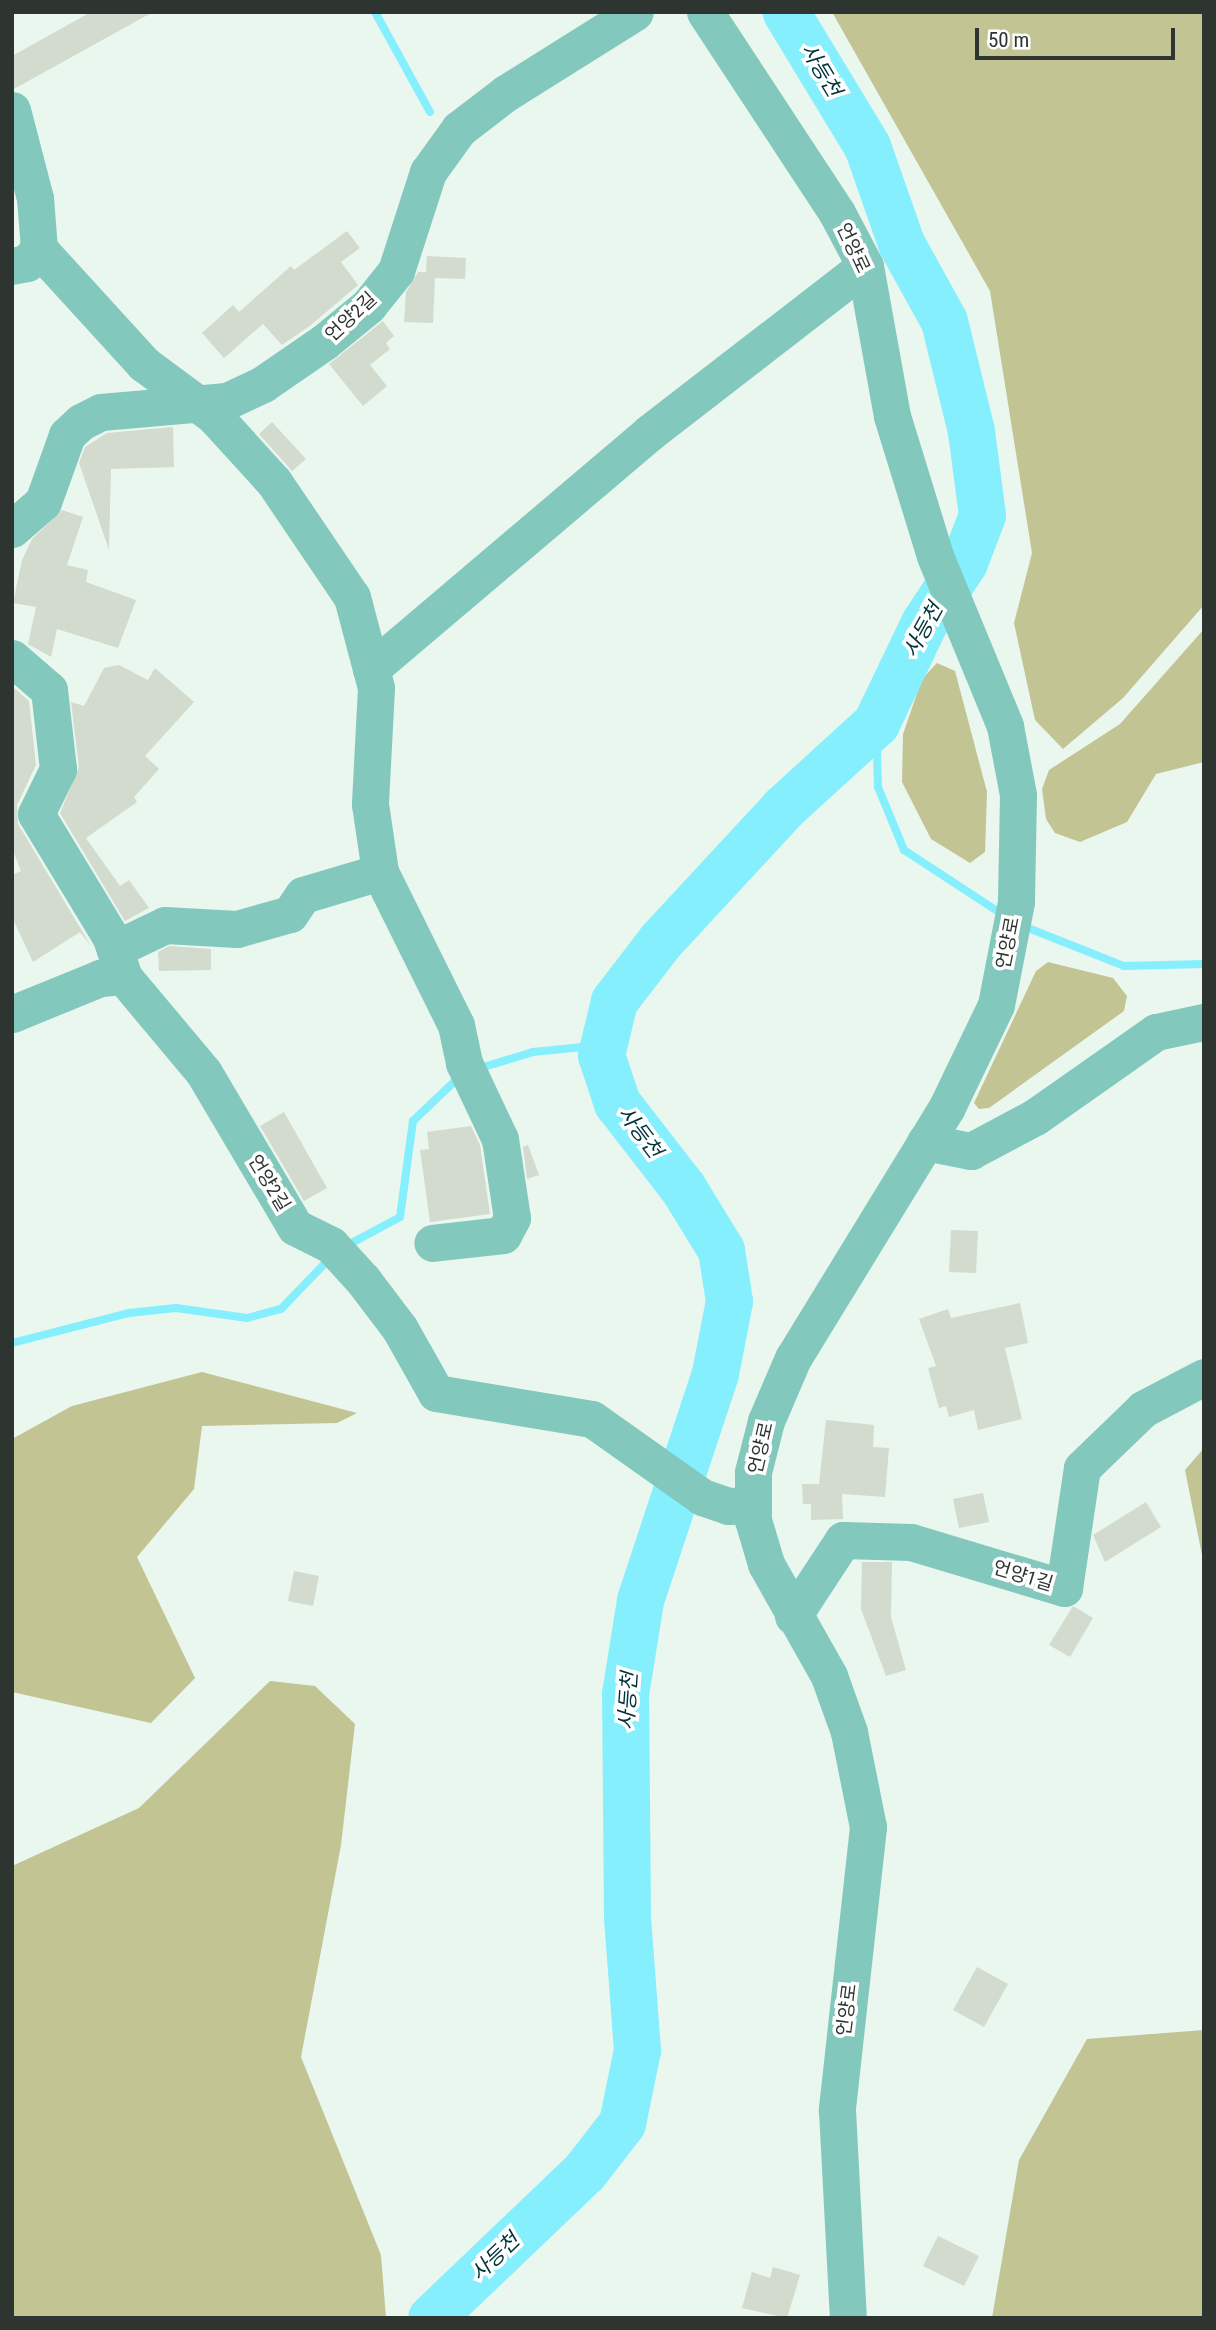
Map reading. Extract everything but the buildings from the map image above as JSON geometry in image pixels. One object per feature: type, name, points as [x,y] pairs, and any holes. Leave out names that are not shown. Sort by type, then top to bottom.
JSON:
[{"type":"street","name":"언양2길","points":[[12,529],[43,502],[67,435],[81,422],[101,412],[189,402],[227,401],[263,384],[368,306],[396,271],[428,172],[460,129],[506,93],[635,12]]},
{"type":"street","name":"언양로","points":[[705,12],[837,214],[865,266],[892,416],[935,556],[982,662],[1005,726],[1018,795],[1013,919],[996,1005],[925,1142],[793,1358],[766,1421],[753,1472],[753,1505],[766,1564],[829,1676],[849,1732],[868,1827],[837,2110],[848,2318]]},
{"type":"street","points":[[12,110],[35,198],[26,258],[189,402],[214,416],[274,482],[352,597],[376,688],[370,804],[380,872],[456,1025],[469,1075],[500,1139],[512,1218],[503,1235],[432,1243]]},
{"type":"street","points":[[371,669],[649,433],[865,266]]},
{"type":"street","name":"언양2길","points":[[12,658],[49,690],[58,769],[36,814],[119,962],[204,1073],[295,1227],[337,1252],[400,1329],[436,1393],[592,1419],[702,1497],[728,1506],[753,1505]]},
{"type":"street","points":[[12,1014],[100,978],[165,925],[237,929],[290,914],[303,895],[380,872]]},
{"type":"street","points":[[925,1142],[971,1151],[1035,1118],[1156,1032],[1204,1022]]},
{"type":"street","name":"언양1길","points":[[793,1616],[843,1540],[911,1542],[1064,1588],[1082,1468],[1143,1409],[1204,1377]]},
{"type":"green space","points":[[832,12],[1204,12],[1204,605],[1123,698],[1063,749],[1035,720],[1014,623],[1032,553],[990,291]]},
{"type":"green space","points":[[1204,629],[1204,762],[1156,774],[1127,822],[1080,842],[1055,833],[1046,819],[1042,789],[1049,770],[1120,724]]},
{"type":"green space","points":[[937,663],[955,671],[987,792],[985,852],[970,863],[931,839],[902,782],[903,734],[922,679]]},
{"type":"green space","points":[[1048,962],[1113,978],[1127,996],[1124,1011],[989,1108],[979,1109],[974,1103],[1036,971]]},
{"type":"green space","points":[[202,1372],[357,1413],[337,1423],[202,1426],[194,1489],[137,1557],[195,1678],[151,1723],[12,1692],[12,1439],[72,1406]]},
{"type":"green space","points":[[1204,1448],[1204,1565],[1185,1470]]},
{"type":"green space","points":[[270,1681],[315,1686],[355,1724],[341,1845],[301,2057],[381,2255],[386,2318],[12,2318],[12,1866],[139,1808]]},
{"type":"green space","points":[[1204,2030],[1204,2318],[992,2318],[1019,2160],[1087,2039]]},
{"type":"waterway","points":[[375,12],[430,112]]},
{"type":"waterway","name":"사등천","points":[[431,2318],[584,2172],[622,2123],[637,2050],[627,1916],[625,1694],[640,1600],[715,1373],[729,1301],[721,1250],[683,1188],[617,1103],[601,1055],[614,1001],[660,941],[783,808],[876,723],[924,623],[964,562],[982,515],[971,431],[944,321],[901,243],[867,146],[786,12]]},
{"type":"waterway","points":[[876,723],[878,787],[904,850],[1005,916]]},
{"type":"waterway","points":[[1023,926],[1124,966],[1204,964]]},
{"type":"waterway","points":[[477,1069],[533,1052],[603,1045]]},
{"type":"waterway","points":[[346,1246],[400,1217],[413,1121],[459,1077]]},
{"type":"waterway","points":[[12,1343],[129,1313],[176,1308],[247,1318],[281,1309],[330,1258]]}]
